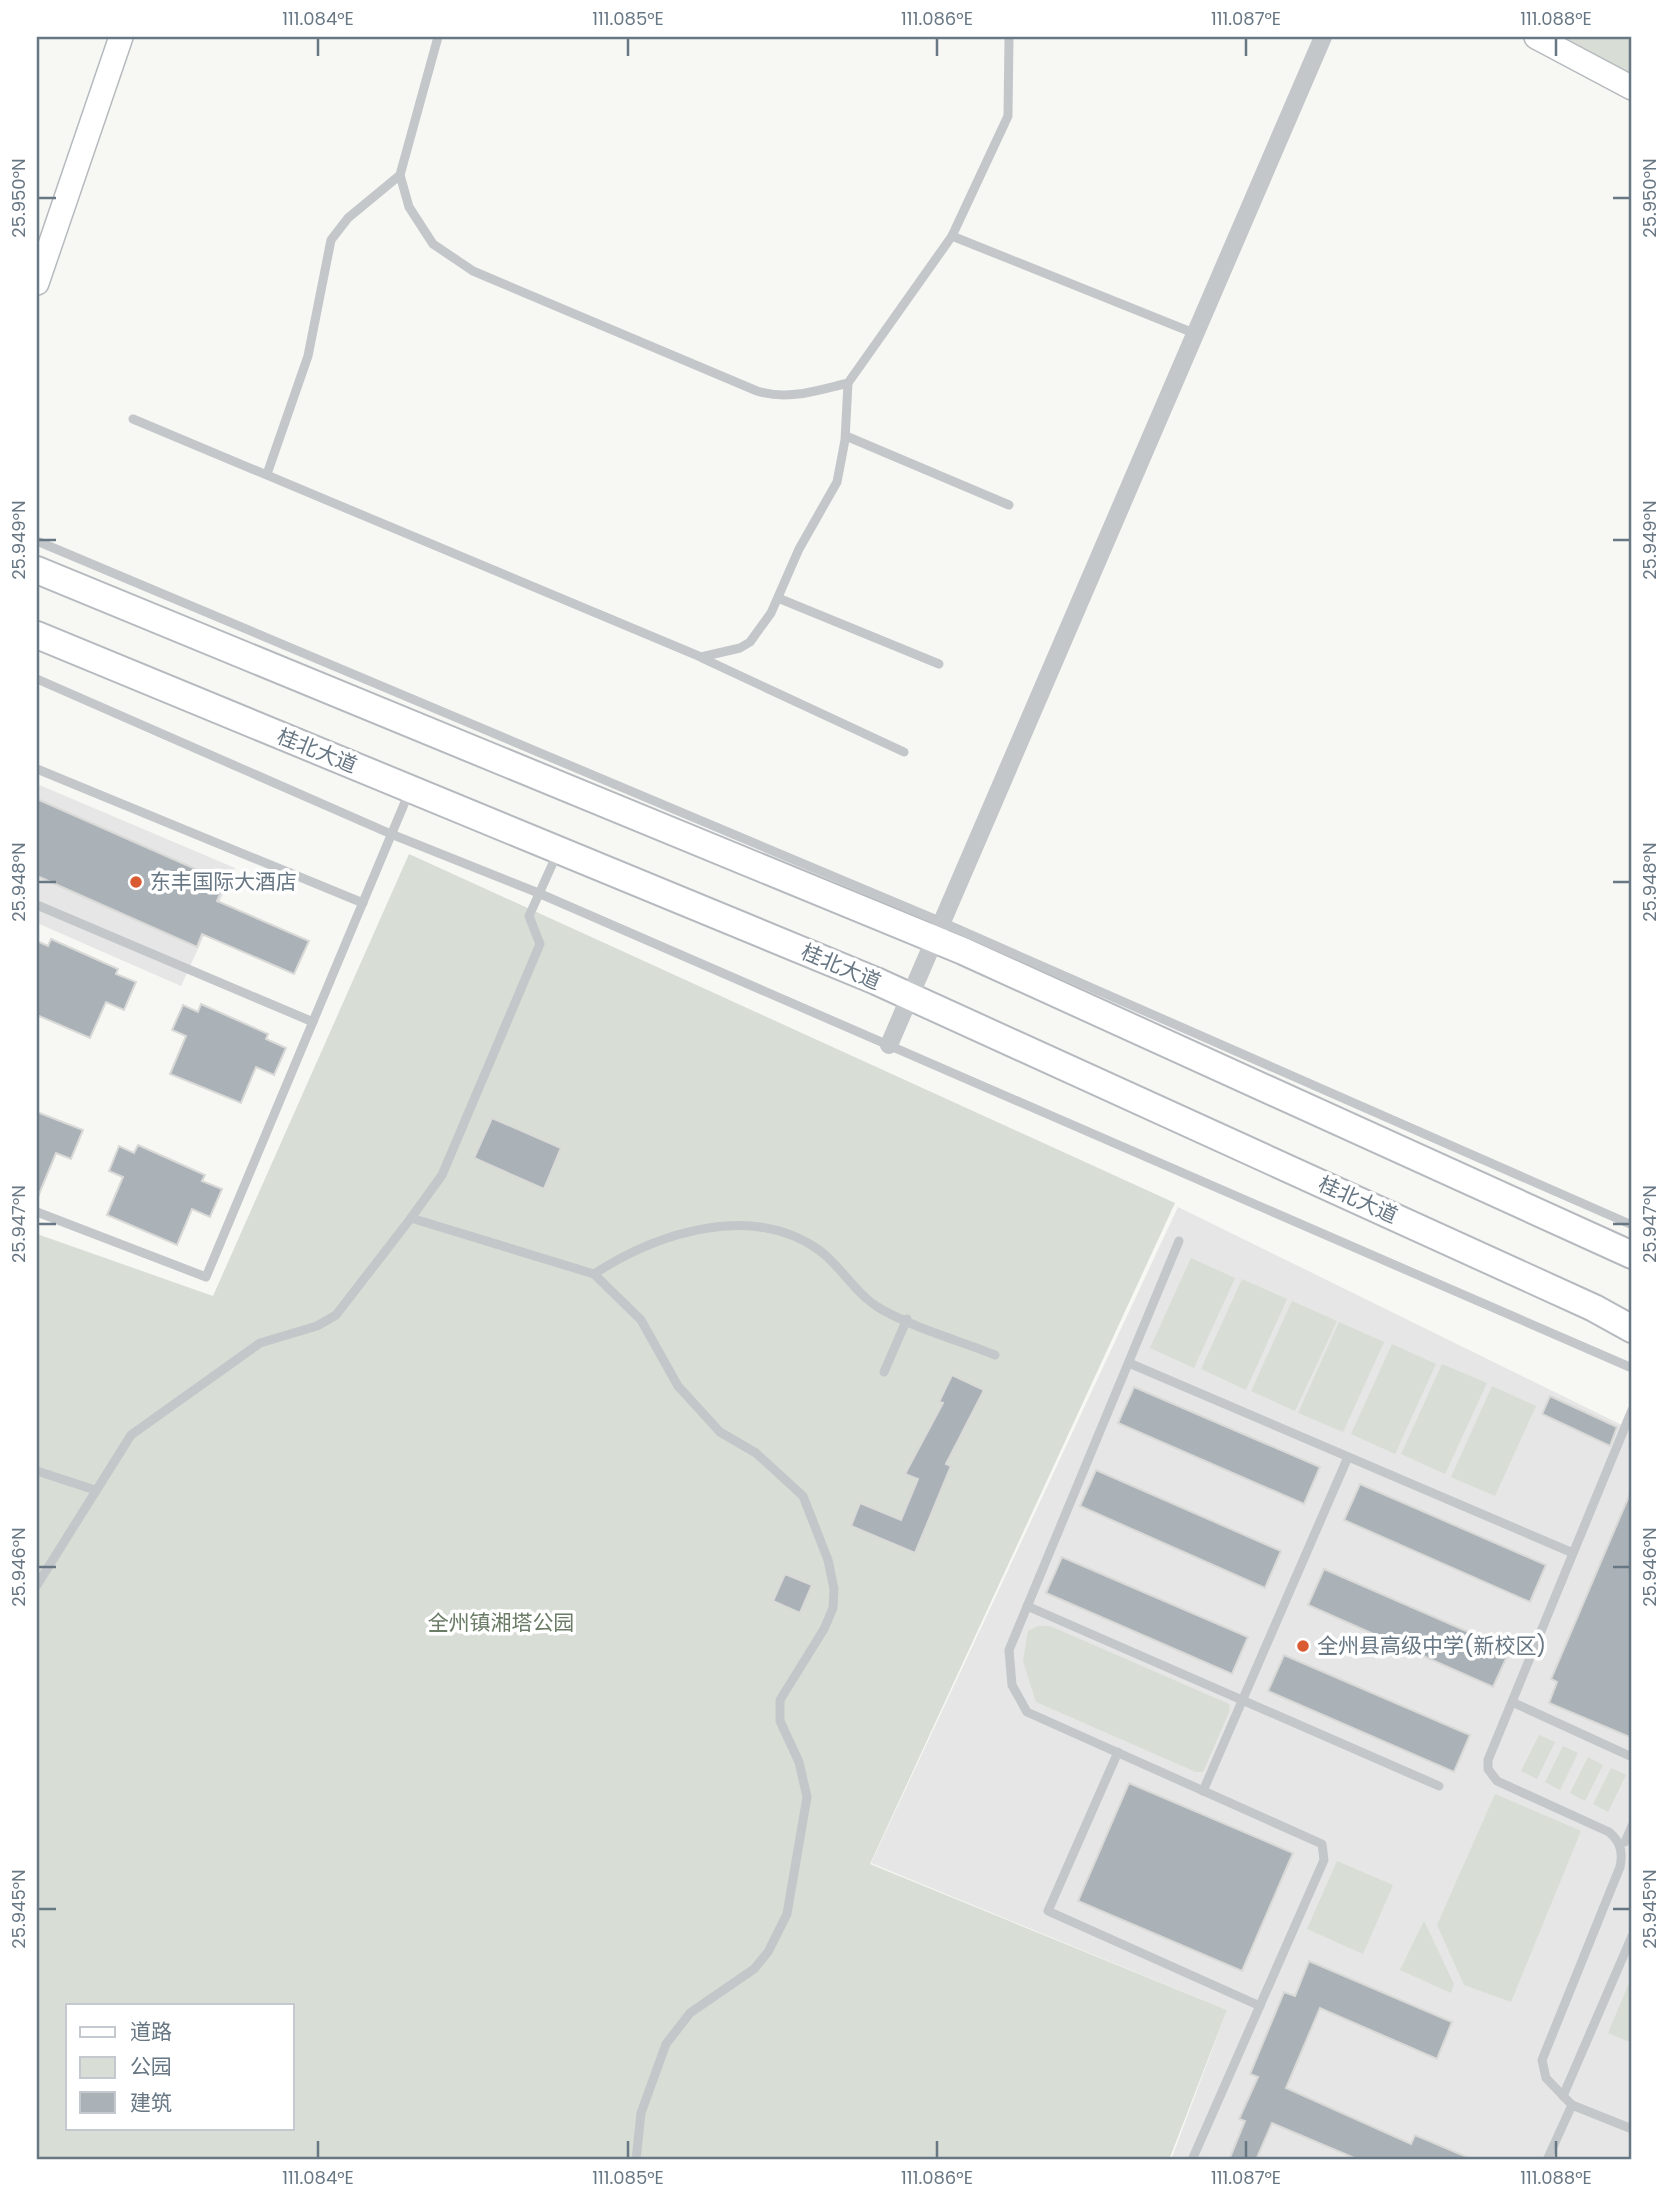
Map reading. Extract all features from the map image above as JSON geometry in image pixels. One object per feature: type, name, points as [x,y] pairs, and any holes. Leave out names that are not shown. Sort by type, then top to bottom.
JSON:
[{"type":"main road","points":[[37,283],[121,37]]},
{"type":"main road","points":[[1536,37],[1632,88]]},
{"type":"main road","points":[[37,570],[940,931],[1632,1255]]},
{"type":"main road","name":"桂北大道","points":[[37,635],[911,997],[1594,1308],[1632,1329]]},
{"type":"street","points":[[889,1045],[1323,37]]},
{"type":"lane","points":[[438,37],[400,175],[410,207],[433,244],[473,271],[768,394],[801,395],[848,383]]},
{"type":"lane","points":[[701,657],[727,653],[750,642],[766,620],[799,549],[834,490],[846,436],[848,383],[952,236],[1008,116],[1009,37]]},
{"type":"lane","points":[[267,474],[308,356],[331,240],[348,218],[400,175]]},
{"type":"lane","points":[[952,236],[1196,334]]},
{"type":"lane","points":[[133,419],[701,657],[904,752]]},
{"type":"lane","points":[[846,436],[1009,505]]},
{"type":"lane","points":[[37,541],[940,931],[1632,1225]]},
{"type":"lane","points":[[778,598],[939,664]]},
{"type":"lane","points":[[37,679],[1632,1368]]},
{"type":"lane","points":[[37,769],[363,903]]},
{"type":"lane","points":[[37,1212],[206,1277],[410,789]]},
{"type":"lane","points":[[37,1585],[131,1435],[260,1343],[317,1326],[336,1315],[442,1175],[540,944],[529,916],[559,850]]},
{"type":"lane","points":[[37,905],[313,1023]]},
{"type":"lane","points":[[411,1218],[594,1274],[640,1320],[678,1386],[720,1432],[756,1453],[803,1496],[828,1560],[834,1590],[833,1608],[824,1629],[780,1700],[780,1721],[799,1762],[807,1797],[787,1914],[768,1952],[754,1969],[690,2013],[667,2044],[655,2069],[641,2113],[636,2160]]},
{"type":"lane","points":[[594,1274],[645,1246],[680,1234],[734,1225],[761,1227],[821,1251],[878,1308],[995,1355]]},
{"type":"lane","points":[[1179,1241],[1009,1650],[1012,1685],[1027,1712],[1322,1844],[1325,1851],[1324,1860],[1192,2160]]},
{"type":"lane","points":[[884,1372],[907,1319]]},
{"type":"lane","points":[[1129,1363],[1573,1553]]},
{"type":"lane","points":[[1625,1842],[1493,1777],[1489,1760],[1632,1410]]},
{"type":"lane","points":[[1203,1791],[1348,1457]]},
{"type":"lane","points":[[37,1471],[95,1490]]},
{"type":"lane","points":[[1027,1606],[1439,1786]]},
{"type":"lane","points":[[1512,1702],[1632,1757]]},
{"type":"lane","points":[[1118,1752],[1048,1911],[1260,2006]]},
{"type":"lane","points":[[1632,1826],[1621,1850],[1620,1867],[1542,2060],[1546,2078],[1572,2105],[1632,2129]]},
{"type":"lane","points":[[1563,2096],[1632,1936]]},
{"type":"lane","points":[[1548,2160],[1572,2105]]},
{"type":"shaded area","points":[[37,784],[235,868],[181,986],[37,923]]},
{"type":"shaded area","name":"全州县高级中学(新校区)","points":[[1178,1207],[1632,1430],[1632,2160],[1171,2160],[1227,2010],[871,1863]]},
{"type":"green space","points":[[1536,37],[1632,37],[1632,88]]},
{"type":"green space","name":"全州镇湘塔公园","points":[[409,854],[1175,1203],[870,1864],[1227,2010],[1169,2160],[37,2160],[37,1234],[213,1296]]},
{"type":"green space","points":[[1191,1258],[1235,1278],[1194,1368],[1150,1348]]},
{"type":"green space","points":[[1242,1279],[1287,1299],[1246,1390],[1201,1369]]},
{"type":"green space","points":[[1292,1301],[1337,1321],[1295,1411],[1251,1391]]},
{"type":"green space","points":[[1339,1322],[1384,1342],[1343,1432],[1298,1413]]},
{"type":"green space","points":[[1392,1344],[1436,1364],[1395,1454],[1351,1434]]},
{"type":"green space","points":[[1442,1364],[1487,1383],[1445,1474],[1401,1454]]},
{"type":"green space","points":[[1492,1386],[1536,1406],[1495,1496],[1451,1477]]},
{"type":"green space","points":[[1038,1626],[1050,1626],[1229,1704],[1230,1710],[1203,1772],[1196,1772],[1036,1702],[1023,1661],[1028,1631]]},
{"type":"green space","points":[[1539,1735],[1555,1742],[1537,1779],[1521,1771]]},
{"type":"green space","points":[[1563,1746],[1578,1753],[1560,1790],[1545,1782]]},
{"type":"green space","points":[[1588,1757],[1603,1765],[1585,1801],[1570,1793]]},
{"type":"green space","points":[[1611,1768],[1626,1775],[1608,1812],[1593,1804]]},
{"type":"green space","points":[[1495,1794],[1581,1831],[1511,2002],[1464,1985],[1437,1925]]},
{"type":"green space","points":[[1337,1861],[1393,1885],[1363,1954],[1307,1929]]},
{"type":"green space","points":[[1424,1921],[1454,1984],[1451,1993],[1400,1970]]},
{"type":"green space","points":[[1632,1976],[1632,2043],[1608,2033]]},
{"type":"building","points":[[37,799],[225,882],[217,901],[309,941],[294,974],[202,934],[197,947],[37,876]]},
{"type":"building","points":[[51,939],[118,969],[116,974],[136,982],[124,1010],[106,1002],[90,1038],[37,1015],[37,941],[48,946]]},
{"type":"building","points":[[201,1004],[268,1034],[266,1039],[286,1048],[274,1075],[256,1067],[241,1103],[170,1074],[186,1036],[172,1030],[183,1005],[198,1012]]},
{"type":"building","points":[[37,1112],[83,1130],[71,1159],[56,1153],[37,1199]]},
{"type":"building","points":[[492,1118],[561,1148],[544,1189],[474,1158]]},
{"type":"building","points":[[138,1145],[205,1175],[202,1181],[222,1189],[210,1217],[192,1209],[177,1245],[107,1215],[123,1177],[109,1171],[119,1146],[134,1153]]},
{"type":"building","points":[[952,1375],[984,1390],[946,1464],[951,1466],[915,1553],[851,1526],[860,1503],[901,1520],[918,1479],[905,1474],[943,1403],[939,1402]]},
{"type":"building","points":[[1134,1387],[1320,1467],[1304,1504],[1118,1423]]},
{"type":"building","points":[[1550,1396],[1617,1427],[1610,1446],[1542,1414]]},
{"type":"building","points":[[1096,1470],[1281,1551],[1265,1588],[1080,1506]]},
{"type":"building","points":[[1360,1484],[1546,1565],[1530,1602],[1344,1520]]},
{"type":"building","points":[[1632,1489],[1632,1738],[1549,1703],[1557,1682],[1551,1679]]},
{"type":"building","points":[[1062,1557],[1248,1637],[1232,1674],[1046,1593]]},
{"type":"building","points":[[1324,1569],[1510,1650],[1493,1687],[1308,1605]]},
{"type":"building","points":[[785,1574],[812,1585],[800,1613],[773,1601]]},
{"type":"building","points":[[1284,1655],[1470,1735],[1454,1772],[1268,1691]]},
{"type":"building","points":[[1129,1783],[1293,1853],[1242,1971],[1078,1901]]},
{"type":"building","points":[[1309,1961],[1452,2022],[1437,2059],[1320,2008],[1286,2088],[1411,2144],[1415,2135],[1474,2160],[1359,2160],[1272,2123],[1256,2160],[1229,2160],[1245,2121],[1239,2119],[1258,2077],[1250,2074],[1284,1992],[1295,1996]]},
{"type":"place","name":"东丰国际大酒店","points":[[136,882]]},
{"type":"place","name":"全州县高级中学(新校区)","points":[[1303,1646]]}]
